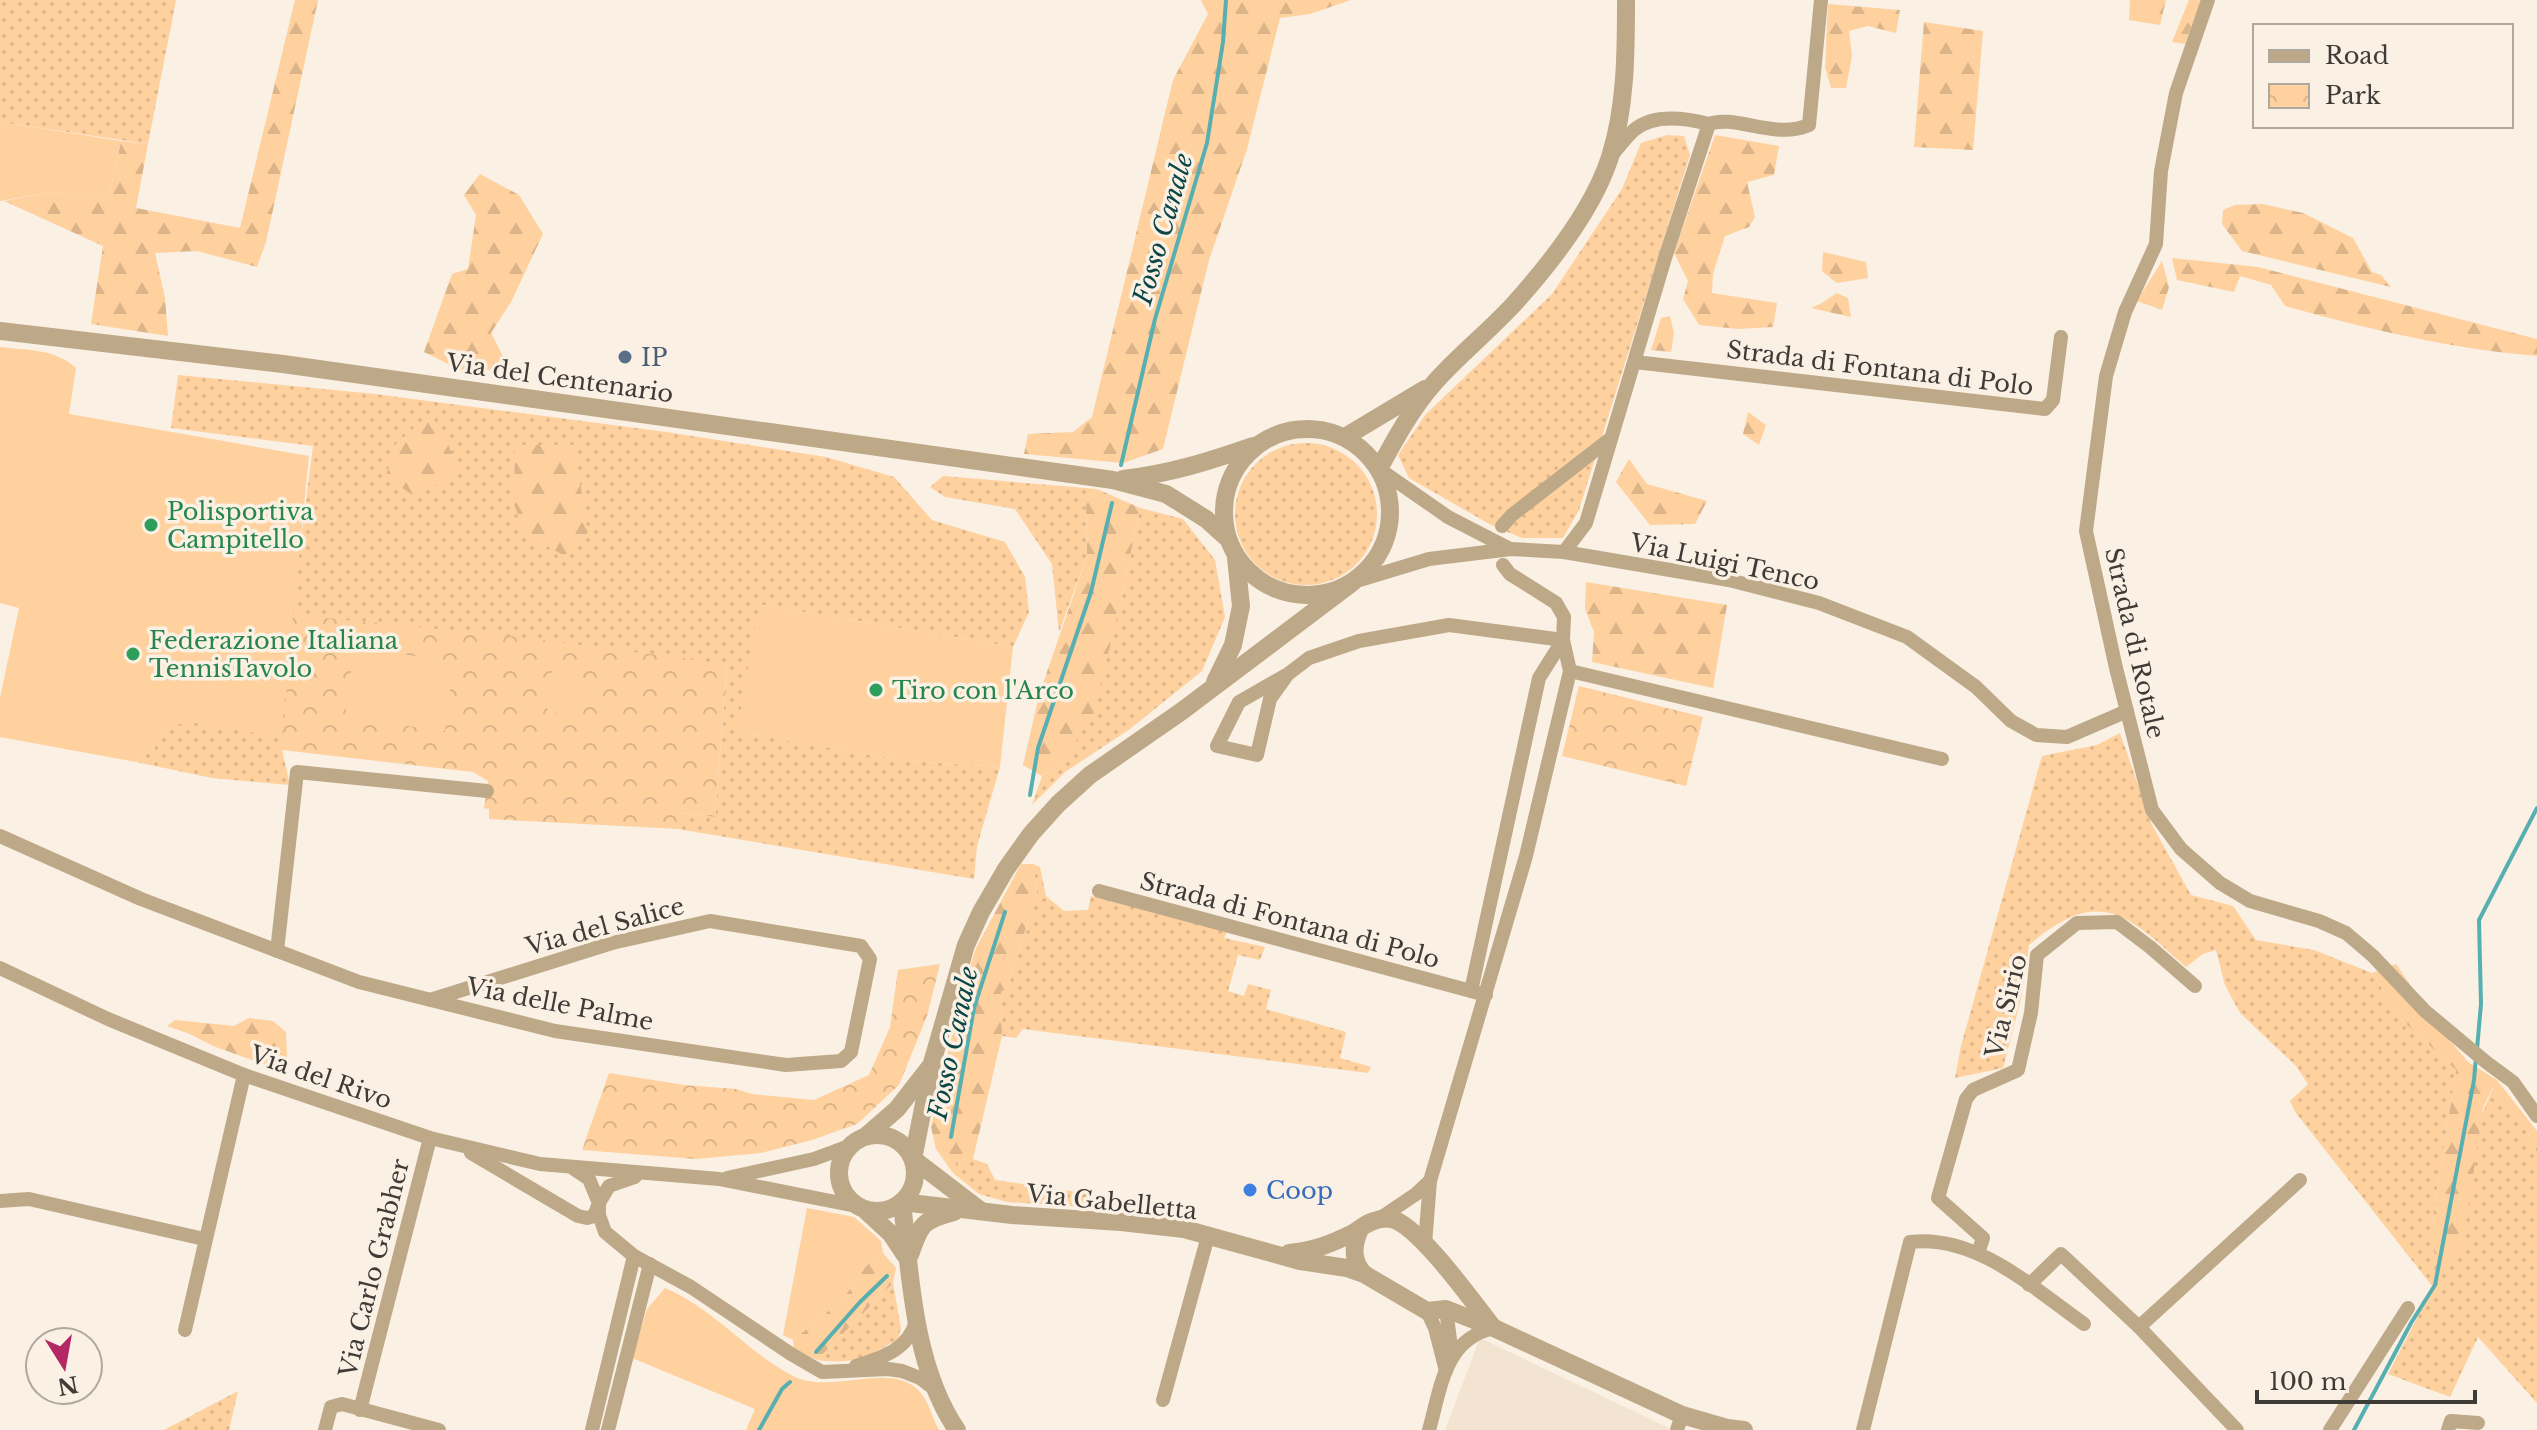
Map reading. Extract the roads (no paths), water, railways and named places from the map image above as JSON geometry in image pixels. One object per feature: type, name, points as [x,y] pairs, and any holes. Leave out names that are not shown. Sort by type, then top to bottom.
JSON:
[{"type":"street","points":[[1379,469],[1401,427],[1434,383],[1512,305],[1560,249],[1588,203],[1610,158],[1622,103],[1626,0]]},
{"type":"street","points":[[1610,158],[1635,129],[1680,117],[1709,124],[1717,121],[1795,131],[1809,125],[1821,0]]},
{"type":"street","name":"Strada di Rotale","points":[[2208,0],[2176,93],[2161,171],[2156,244],[2125,312],[2106,376],[2086,531],[2152,810],[2181,849],[2220,883],[2250,901],[2319,921],[2346,933],[2373,956],[2425,1011],[2513,1082],[2537,1116]]},
{"type":"street","points":[[1564,552],[1586,523],[1709,124]]},
{"type":"street","name":"Via del Centenario","points":[[0,331],[283,364],[1113,480],[1166,494],[1206,519],[1226,537]]},
{"type":"street","name":"Strada di Fontana di Polo","points":[[1635,362],[2045,409],[2053,400],[2061,337]]},
{"type":"street","points":[[1345,437],[1434,383]]},
{"type":"street","points":[[455,1144],[578,1216],[587,1218],[594,1216],[609,1186],[643,1174],[719,1179],[885,1211],[902,1202],[915,1182],[913,1159],[932,1063],[966,945],[981,912],[1031,834],[1090,775],[1182,711],[1353,582],[1372,565],[1385,543],[1391,518],[1389,493],[1379,469],[1364,451],[1345,437],[1323,430],[1299,429],[1276,434],[1255,446],[1238,464],[1226,487],[1222,512],[1226,537],[1236,558],[1254,578],[1277,591],[1303,596],[1329,593],[1353,582]]},
{"type":"street","points":[[1502,526],[1611,438]]},
{"type":"street","name":"Via del Centenario","points":[[1113,480],[1190,467],[1255,446]]},
{"type":"street","name":"Via Luigi Tenco","points":[[1379,469],[1448,517],[1511,549]]},
{"type":"street","name":"Via Luigi Tenco","points":[[1353,582],[1429,559],[1511,549],[1564,552],[1729,580],[1819,603],[1882,626],[1917,644],[1976,687],[2011,721],[2036,735],[2067,737],[2127,711]]},
{"type":"street","points":[[1213,686],[1233,645],[1241,606],[1236,558]]},
{"type":"street","points":[[1478,993],[1526,856],[1570,671],[1563,640],[1564,617],[1556,603],[1510,574],[1503,565]]},
{"type":"street","points":[[1288,674],[1270,699],[1257,755],[1217,746],[1239,702],[1309,658],[1359,641],[1449,625],[1563,640]]},
{"type":"street","points":[[1425,1244],[1430,1181],[1478,993],[1539,678],[1563,640]]},
{"type":"street","points":[[1570,671],[1942,759]]},
{"type":"street","points":[[277,951],[297,772],[487,791]]},
{"type":"street","name":"Via delle Palme","points":[[0,836],[141,899],[359,982],[555,1031],[786,1065],[841,1061]]},
{"type":"street","name":"Strada di Fontana di Polo","points":[[1099,891],[1478,993]]},
{"type":"street","name":"Via del Salice","points":[[430,1000],[612,943],[710,921],[861,946],[870,959],[851,1052],[841,1061]]},
{"type":"street","name":"Via Sirio","points":[[1978,1253],[1983,1238],[1938,1198],[1966,1099],[1973,1090],[2018,1070],[2031,1013],[2037,955],[2077,923],[2117,922],[2195,986]]},
{"type":"street","name":"Via del Rivo","points":[[0,968],[108,1019],[244,1075],[430,1138],[540,1164],[643,1174]]},
{"type":"street","points":[[719,1179],[814,1159],[849,1146],[866,1136],[897,1109],[932,1063]]},
{"type":"street","points":[[185,1330],[244,1075]]},
{"type":"street","points":[[919,1128],[925,1155],[943,1183]]},
{"type":"street","points":[[866,1136],[894,1138],[913,1159],[984,1213]]},
{"type":"street","name":"Via Carlo Grabher","points":[[360,1410],[430,1138]]},
{"type":"street","points":[[849,1146],[841,1157],[839,1184],[846,1196],[891,1234],[908,1261]]},
{"type":"street","points":[[574,1168],[589,1179],[599,1203],[605,1232],[634,1256],[691,1287],[822,1372],[902,1371],[920,1378],[933,1388]]},
{"type":"street","points":[[2139,1327],[2300,1180]]},
{"type":"street","points":[[1379,1219],[1430,1181]]},
{"type":"street","points":[[0,1201],[29,1199],[204,1239]]},
{"type":"street","points":[[902,1202],[917,1317],[933,1388],[957,1430]]},
{"type":"street","name":"Via Gabelletta","points":[[902,1202],[984,1213],[1184,1229],[1300,1261],[1347,1268],[1437,1310],[1494,1328],[1680,1422],[1744,1430]]},
{"type":"street","points":[[908,1261],[919,1229],[935,1217],[961,1210]]},
{"type":"street","name":"Via Gabelletta","points":[[1280,1254],[1311,1251],[1331,1244],[1369,1222],[1393,1219],[1425,1244],[1494,1328]]},
{"type":"street","points":[[1360,1229],[1354,1243],[1354,1256],[1364,1274]]},
{"type":"street","points":[[1163,1400],[1208,1236]]},
{"type":"street","points":[[1863,1430],[1910,1242],[1927,1240],[1946,1243],[1978,1253],[2084,1324]]},
{"type":"street","points":[[2029,1285],[2061,1254],[2139,1327],[2237,1430]]},
{"type":"street","points":[[592,1430],[634,1256]]},
{"type":"street","points":[[608,1430],[650,1264]]},
{"type":"street","points":[[1446,1371],[1435,1328],[1437,1310],[1456,1292],[1457,1283]]},
{"type":"street","points":[[2330,1430],[2408,1308]]},
{"type":"street","points":[[1437,1310],[1452,1355]]},
{"type":"street","points":[[839,1372],[898,1348],[912,1334],[917,1317]]},
{"type":"street","points":[[1429,1430],[1452,1355],[1468,1338],[1494,1328]]},
{"type":"street","name":"Via Carlo Grabher","points":[[325,1430],[331,1407],[342,1404],[439,1430]]},
{"type":"street","points":[[2448,1430],[2451,1421],[2478,1423]]},
{"type":"waterway","name":"Fosso Canale","points":[[1121,465],[1155,319],[1207,143],[1223,42],[1226,0]]},
{"type":"waterway","name":"Fosso Canale","points":[[1030,795],[1038,748],[1091,592],[1112,503]]},
{"type":"waterway","points":[[2477,1049],[2481,1004],[2479,920],[2537,808]]},
{"type":"waterway","name":"Fosso Canale","points":[[951,1137],[974,1008],[1005,912]]},
{"type":"waterway","points":[[2354,1430],[2411,1323],[2435,1285],[2476,1057]]},
{"type":"waterway","name":"Fosso Canale","points":[[816,1352],[887,1276]]},
{"type":"waterway","name":"Fosso Canale","points":[[759,1430],[782,1389],[790,1382]]},
{"type":"place","name":"IP","points":[[625,357]]},
{"type":"place","name":"Polisportiva Campitello","points":[[151,525]]},
{"type":"place","name":"Federazione Italiana TennisTavolo","points":[[133,654]]},
{"type":"place","name":"Tiro con l'Arco","points":[[876,690]]},
{"type":"place","name":"Coop","points":[[1250,1190]]}]
